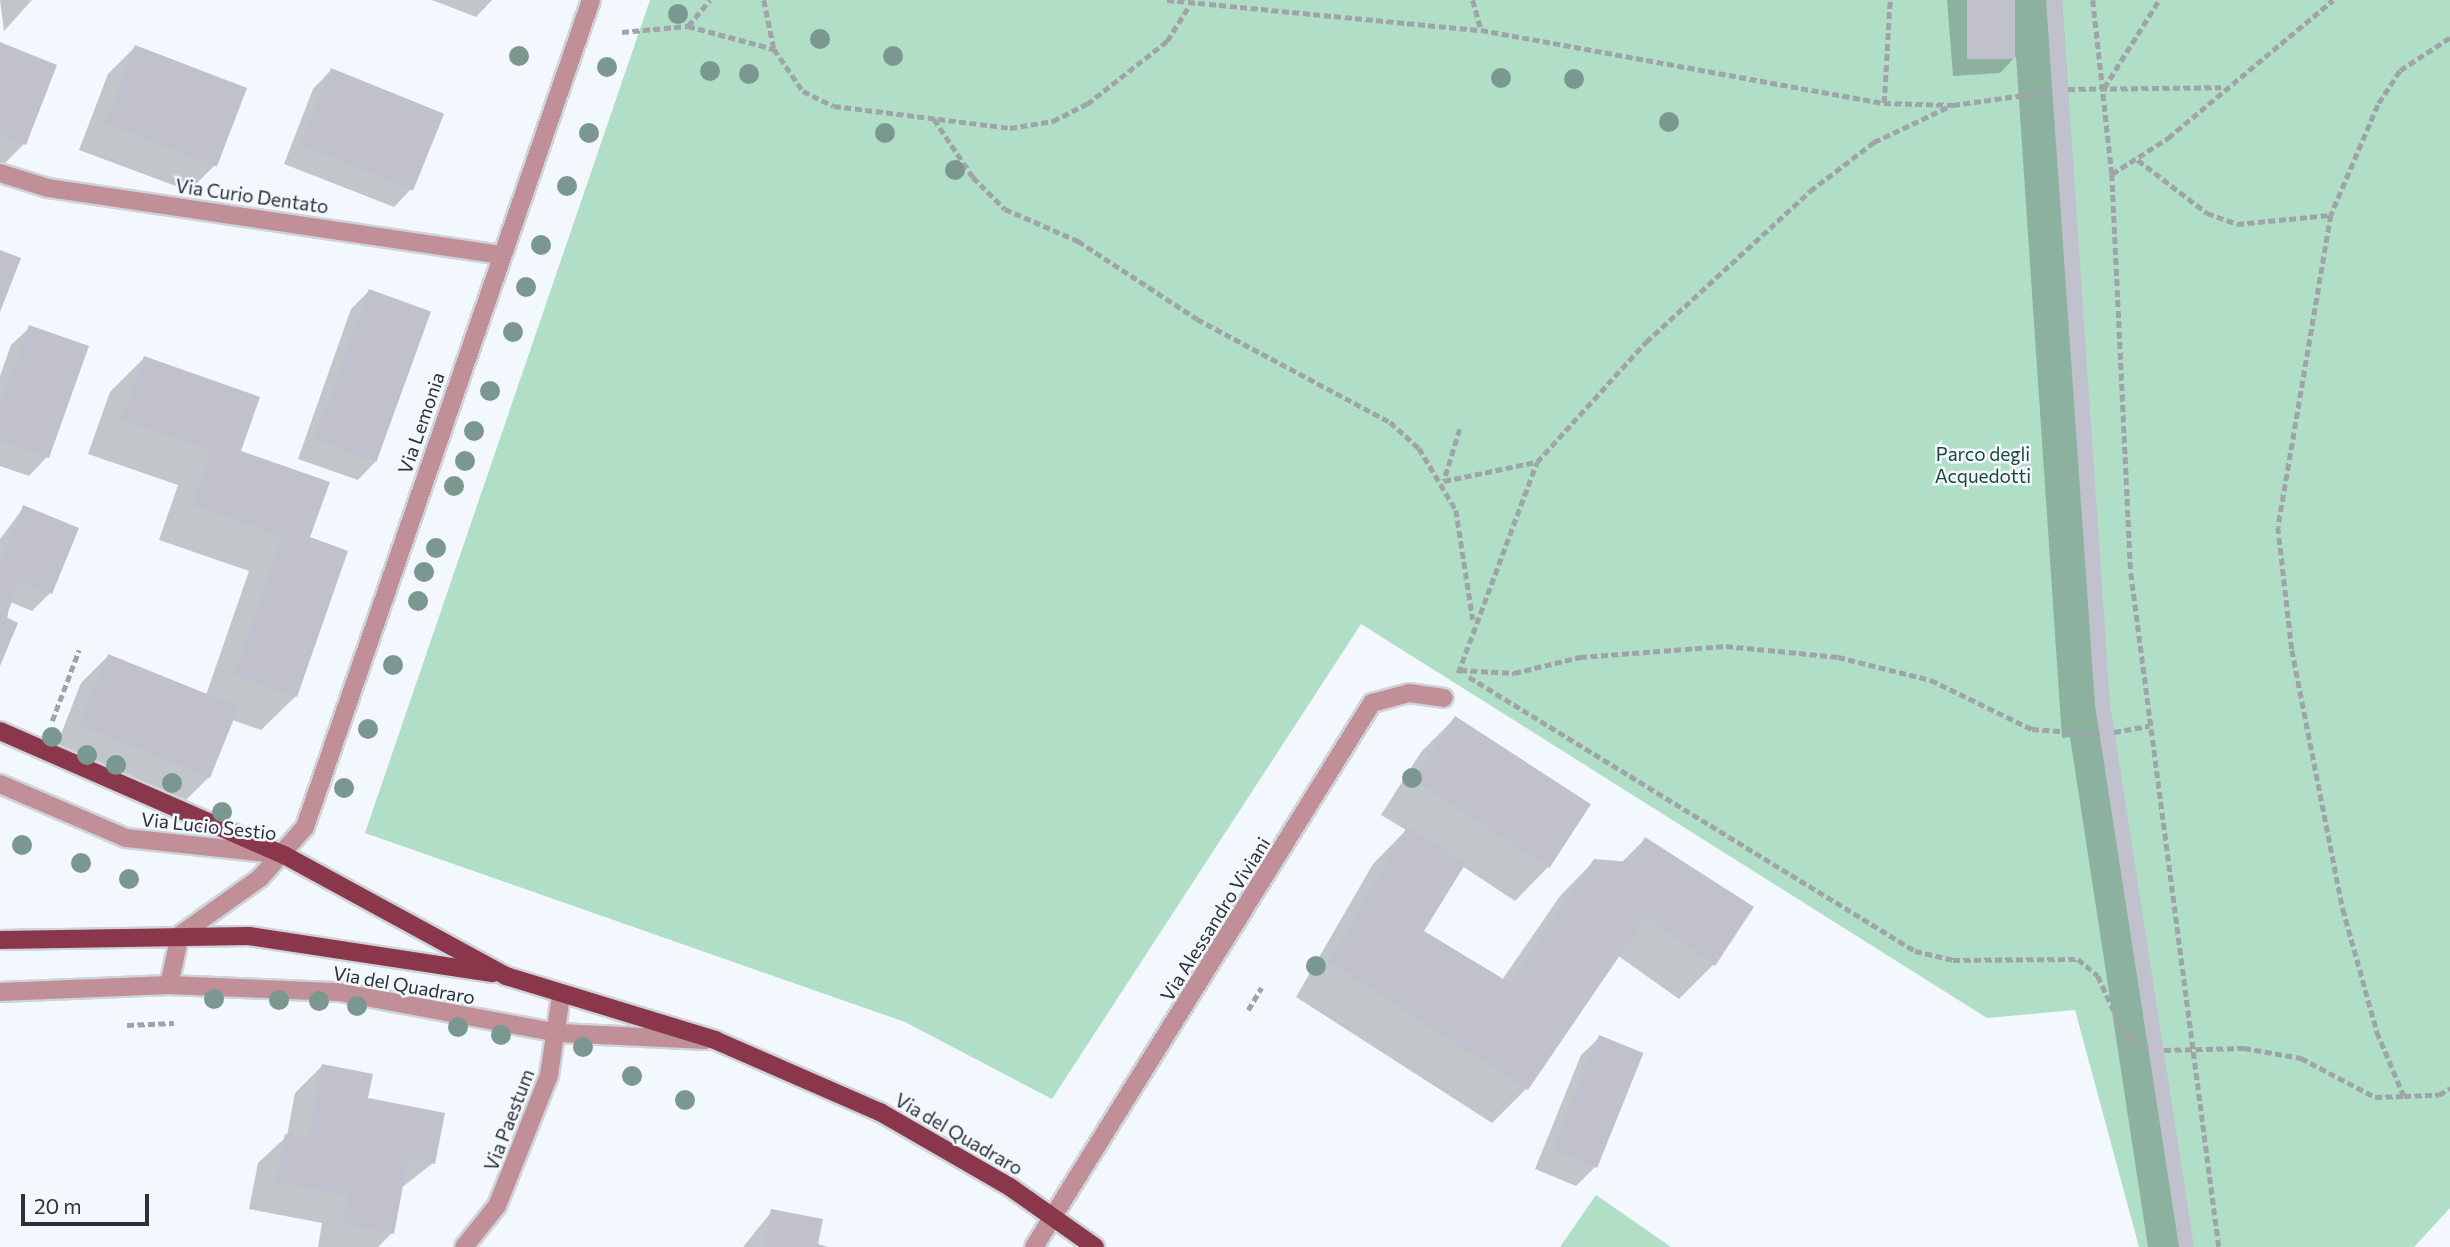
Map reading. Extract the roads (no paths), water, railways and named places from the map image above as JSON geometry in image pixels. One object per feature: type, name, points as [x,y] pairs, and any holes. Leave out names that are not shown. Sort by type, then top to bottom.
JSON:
[{"type":"main road","name":"Via Lucio Sestio","points":[[0,731],[284,856]]},
{"type":"main road","name":"Via del Quadraro","points":[[284,856],[506,976],[561,996],[715,1040],[880,1112],[1054,1218],[1095,1247]]},
{"type":"main road","name":"Via del Quadraro","points":[[0,940],[180,935],[336,947],[506,976]]},
{"type":"street","name":"Via Lemonia","points":[[284,856],[305,827],[500,255],[591,0]]},
{"type":"street","name":"Via Curio Dentato","points":[[0,173],[48,188],[500,255]]},
{"type":"street","name":"Via Alessandro Viviani","points":[[1034,1247],[1372,703],[1409,693],[1444,698]]},
{"type":"street","name":"Via Lucio Sestio","points":[[0,785],[126,838],[284,856]]},
{"type":"street","points":[[169,985],[180,935],[284,856]]},
{"type":"street","name":"Via del Quadraro","points":[[0,992],[169,985],[339,992],[559,1033],[715,1040]]},
{"type":"street","name":"Via Paestum","points":[[464,1247],[504,1192],[550,1076],[559,1033],[561,996]]},
{"type":"park label","name":"Parco degli Acquedotti","points":[[1983,465]]}]
